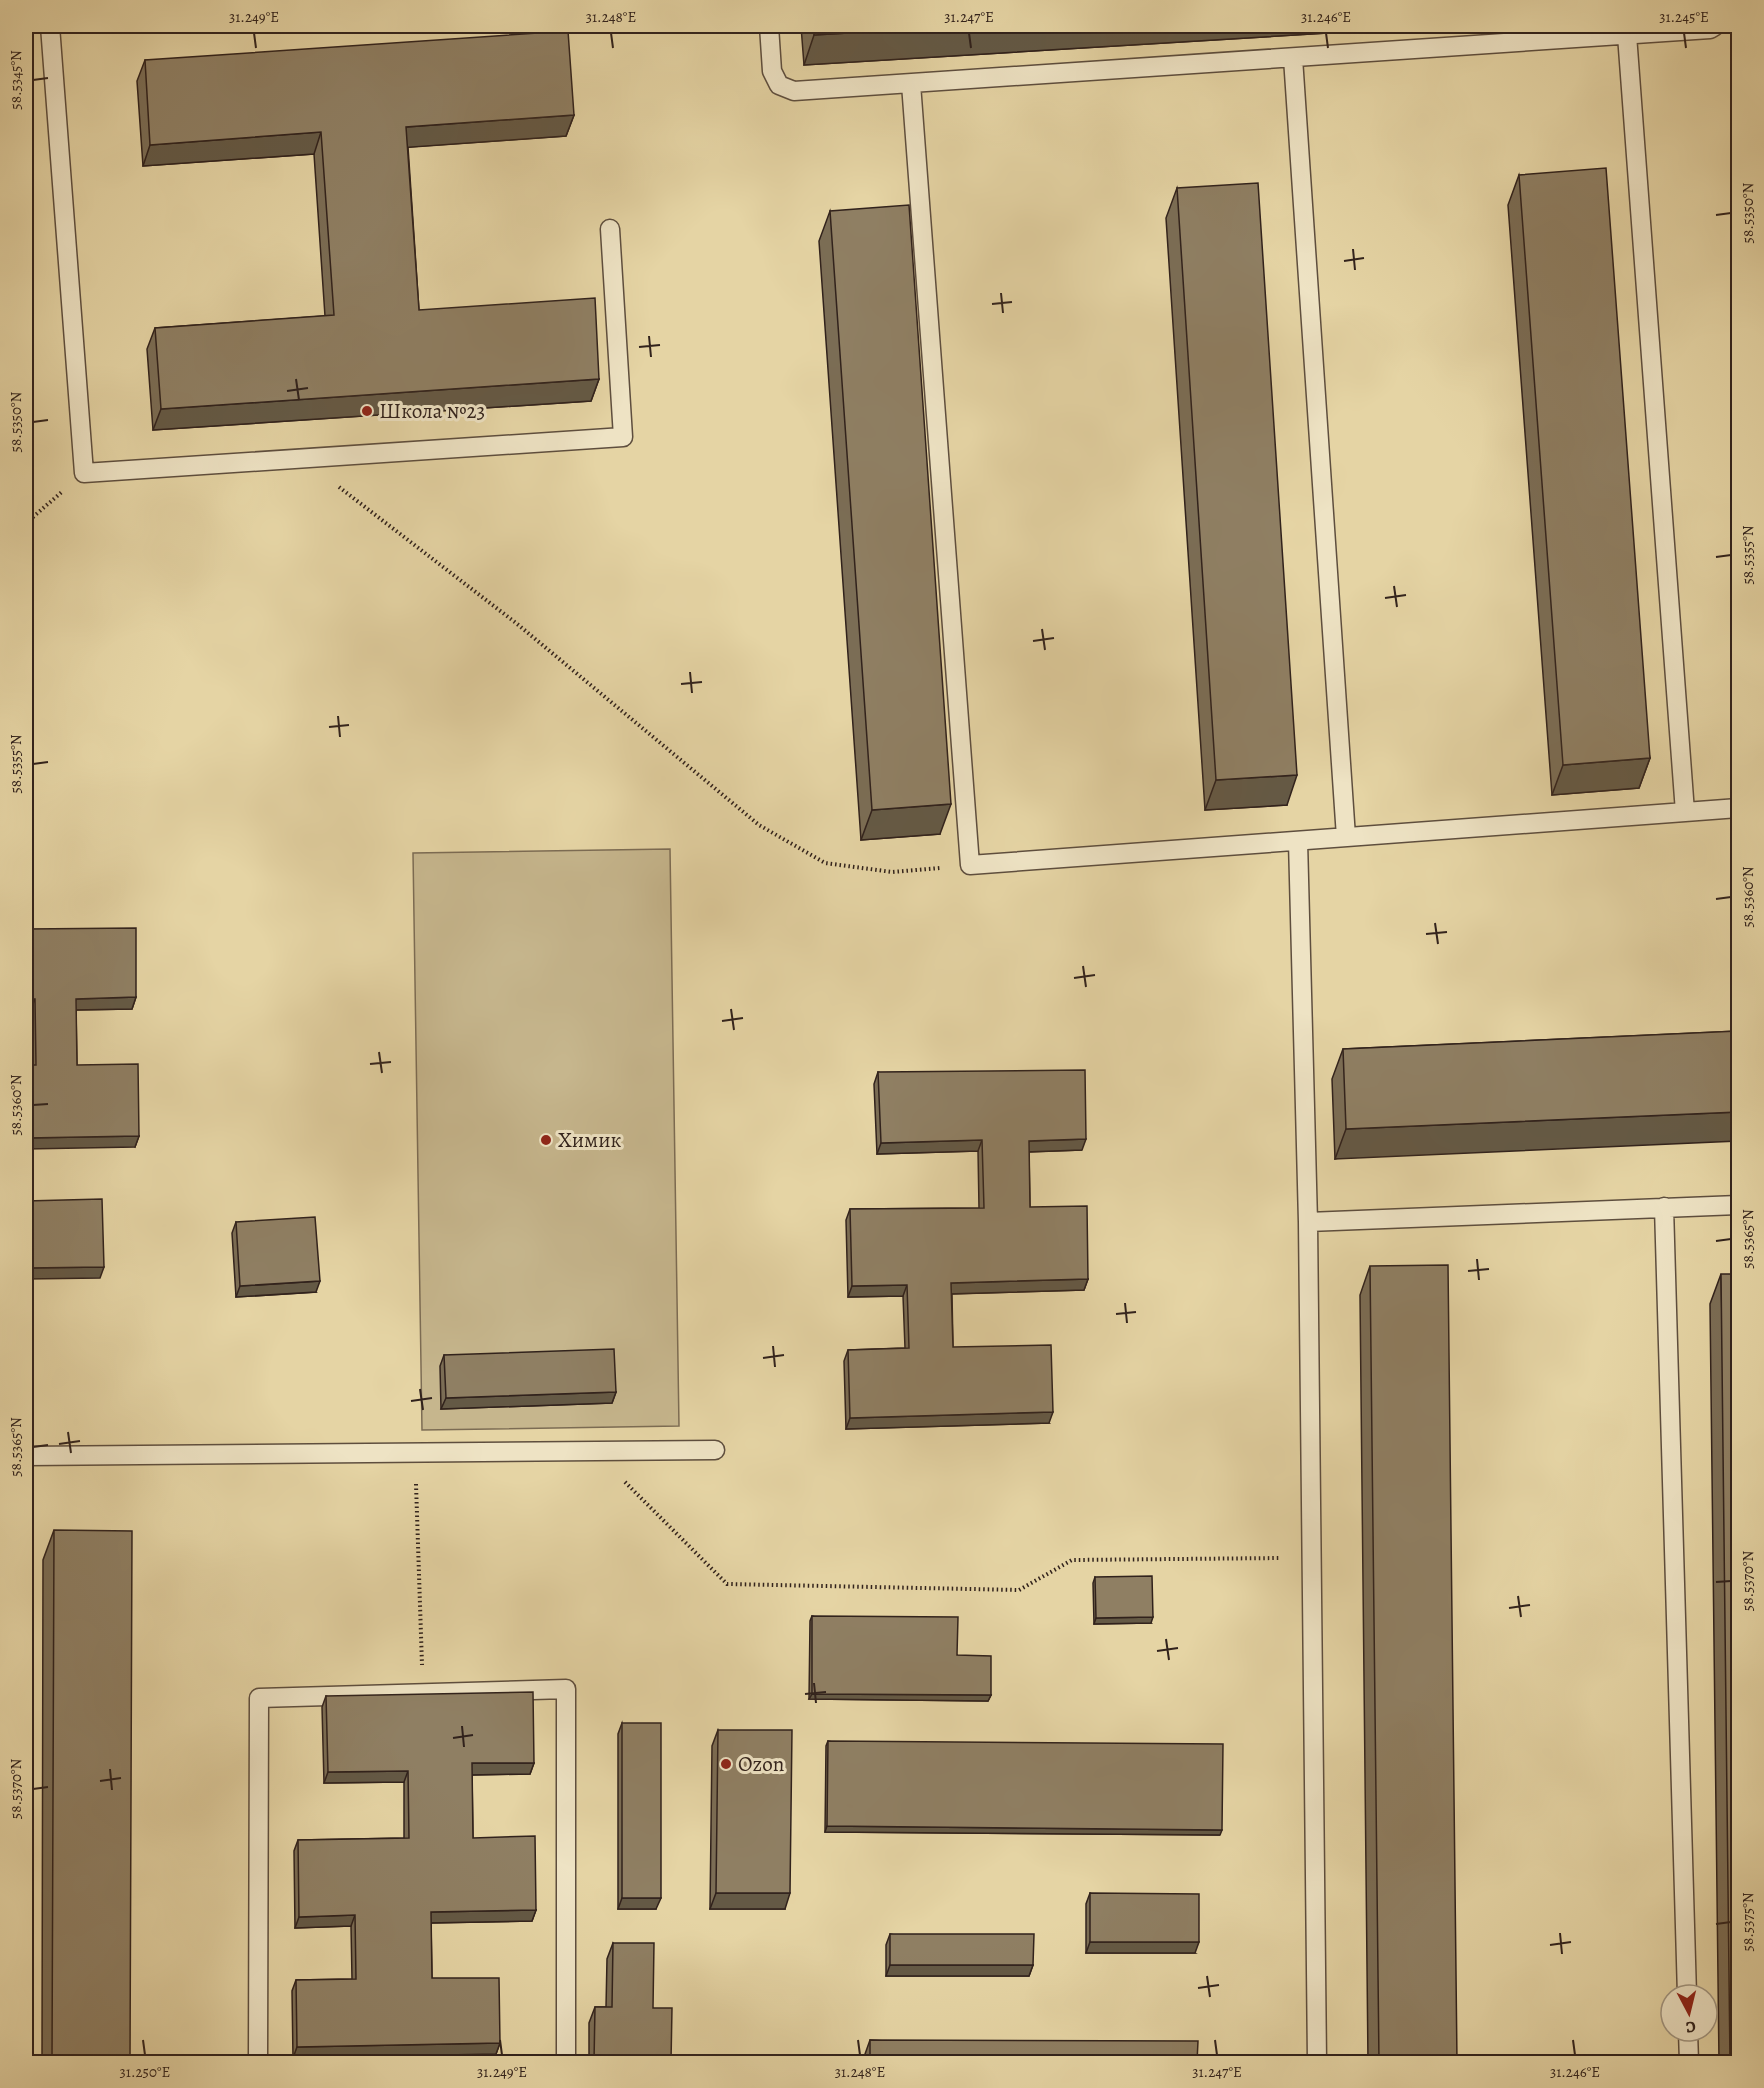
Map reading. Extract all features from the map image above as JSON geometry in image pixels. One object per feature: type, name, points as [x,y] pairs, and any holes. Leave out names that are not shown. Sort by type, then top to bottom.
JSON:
[{"type":"lane","points":[[50,26],[84,473],[623,437],[610,229]]},
{"type":"lane","points":[[769,26],[772,71],[779,85],[794,91],[1627,35],[1710,29],[1715,26]]},
{"type":"lane","points":[[1627,35],[1685,812]]},
{"type":"lane","points":[[1293,58],[1346,837]]},
{"type":"lane","points":[[911,84],[970,865],[1738,808]]},
{"type":"lane","points":[[1298,841],[1308,1222],[1317,2062]]},
{"type":"lane","points":[[1308,1222],[1738,1204]]},
{"type":"lane","points":[[1664,1207],[1687,1983]]},
{"type":"lane","points":[[26,1456],[715,1450]]},
{"type":"lane","points":[[258,2062],[258,1698],[566,1689],[566,2062]]},
{"type":"lane","points":[[1688,2043],[1689,2062]]},
{"type":"path","points":[[303,459],[516,623],[759,825],[825,863],[892,872],[970,865]]},
{"type":"path","points":[[26,523],[84,473]]},
{"type":"path","points":[[595,1451],[727,1584],[1019,1590],[1072,1560],[1311,1558]]},
{"type":"path","points":[[415,1453],[423,1693]]},
{"type":"shaded area","name":"Химик","points":[[670,849],[679,1426],[422,1430],[413,853]]},
{"type":"building","points":[[814,26],[971,26],[814,35]]},
{"type":"building","points":[[568,31],[574,115],[406,127],[419,310],[595,298],[599,379],[161,409],[155,328],[334,315],[321,132],[150,145],[145,60]]},
{"type":"building","points":[[1606,168],[1650,758],[1563,765],[1519,175]]},
{"type":"building","points":[[1258,183],[1297,775],[1216,780],[1177,188]]},
{"type":"building","points":[[909,205],[951,804],[872,810],[830,211]]},
{"type":"building","points":[[136,928],[136,997],[76,999],[77,1065],[138,1064],[139,1136],[26,1138],[26,1065],[36,1065],[35,999],[26,999],[26,929]]},
{"type":"building","points":[[1738,1031],[1738,1112],[1346,1129],[1343,1049]]},
{"type":"building","points":[[1085,1070],[1086,1139],[1029,1141],[1030,1207],[1087,1206],[1088,1279],[951,1283],[953,1347],[1051,1345],[1053,1412],[850,1418],[848,1350],[909,1348],[907,1285],[852,1286],[850,1209],[984,1208],[982,1140],[881,1143],[878,1072]]},
{"type":"building","points":[[102,1199],[104,1267],[26,1268],[26,1201]]},
{"type":"building","points":[[315,1217],[320,1281],[240,1286],[236,1222]]},
{"type":"building","points":[[1448,1265],[1457,2062],[1379,2062],[1370,1266]]},
{"type":"building","points":[[1721,1274],[1738,1274],[1738,2062],[1730,2062]]},
{"type":"building","points":[[614,1349],[616,1392],[446,1398],[444,1355]]},
{"type":"building","points":[[54,1530],[132,1531],[130,2062],[52,2062]]},
{"type":"building","points":[[1152,1576],[1153,1617],[1096,1618],[1095,1577]]},
{"type":"building","points":[[812,1616],[958,1617],[957,1655],[991,1656],[991,1695],[812,1694]]},
{"type":"building","points":[[533,1692],[534,1763],[472,1763],[473,1838],[535,1836],[536,1910],[431,1912],[432,1978],[499,1978],[500,2043],[297,2047],[296,1980],[356,1979],[355,1915],[299,1917],[298,1840],[409,1838],[408,1771],[328,1772],[326,1696]]},
{"type":"building","points":[[622,1723],[661,1723],[661,1898],[622,1898]]},
{"type":"building","points":[[718,1730],[792,1730],[790,1893],[716,1893]]},
{"type":"building","points":[[828,1741],[1223,1744],[1222,1830],[827,1826]]},
{"type":"building","points":[[1090,1893],[1199,1894],[1199,1942],[1090,1942]]},
{"type":"building","points":[[890,1934],[1034,1934],[1033,1965],[890,1965]]},
{"type":"building","points":[[613,1943],[654,1943],[653,2008],[672,2008],[671,2062],[594,2062],[595,2007],[612,2007]]},
{"type":"building","points":[[870,2040],[1198,2041],[1197,2062],[870,2062]]},
{"type":"place","name":"Школа №23","points":[[367,411]]},
{"type":"place","name":"Химик","points":[[546,1140]]},
{"type":"place","name":"Ozon","points":[[726,1764]]}]
